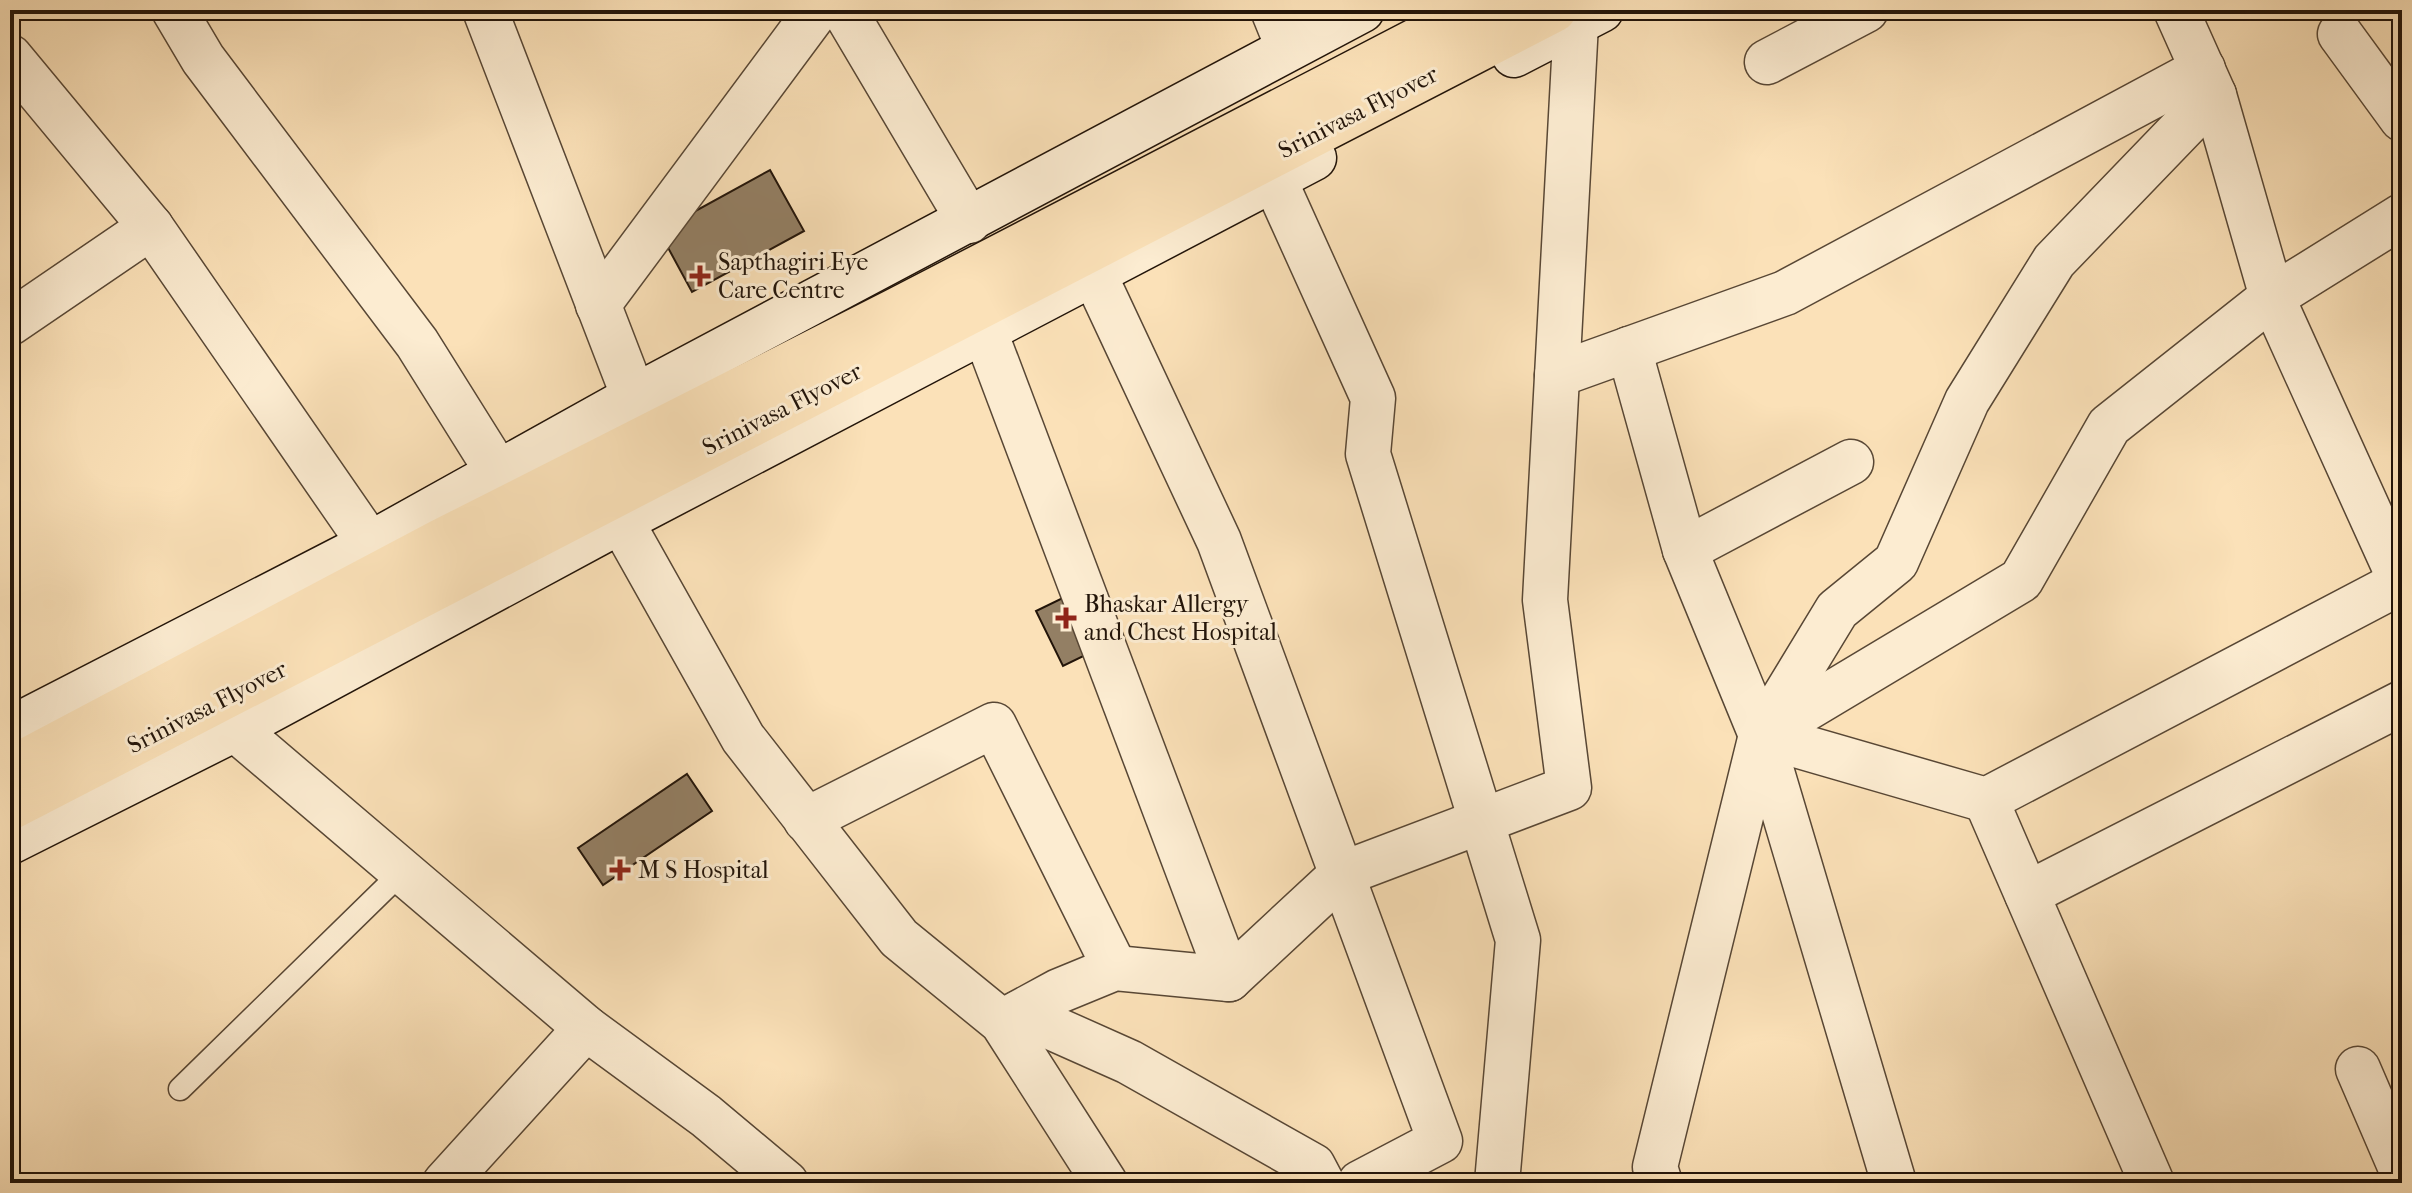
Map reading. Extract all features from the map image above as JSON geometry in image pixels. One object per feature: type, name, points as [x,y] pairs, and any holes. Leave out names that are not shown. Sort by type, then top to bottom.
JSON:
[{"type":"main road","name":"Srinivasa Flyover","points":[[10,769],[441,541],[895,311],[1475,10]]},
{"type":"main road","name":"Srinivasa Flyover","points":[[10,808],[1577,14]]},
{"type":"street","points":[[174,10],[203,59],[417,343],[499,474]]},
{"type":"street","points":[[485,10],[634,397]]},
{"type":"street","points":[[598,305],[817,10]]},
{"type":"street","points":[[844,10],[969,221]]},
{"type":"street","points":[[10,729],[370,544],[634,397],[969,221],[1281,28],[1362,10]]},
{"type":"street","points":[[1767,62],[1866,10]]},
{"type":"street","points":[[1761,735],[1986,800],[2397,561],[2272,297],[2208,82],[2176,10]]},
{"type":"street","points":[[10,842],[235,729],[621,521],[1274,179],[1577,14]]},
{"type":"street","points":[[1010,1017],[1115,968],[1229,979],[1342,874],[1569,788],[1545,600],[1577,14]]},
{"type":"street","points":[[2340,34],[2402,119]]},
{"type":"street","points":[[10,57],[151,227],[370,544]]},
{"type":"street","points":[[1557,375],[1785,293],[2208,82]]},
{"type":"street","points":[[1660,1183],[1655,1167],[1761,735],[1837,610],[1896,562],[1967,401],[2054,261],[2208,82]]},
{"type":"street","points":[[1274,179],[1373,398],[1368,454],[1518,940],[1497,1183]]},
{"type":"street","points":[[1761,735],[2021,580],[2109,426],[2272,297],[2402,216]]},
{"type":"street","points":[[10,323],[151,227]]},
{"type":"street","points":[[1094,274],[1219,541],[1440,1141],[1360,1183]]},
{"type":"street","points":[[985,332],[1229,979]]},
{"type":"street","points":[[1629,349],[1685,550],[1761,735],[1894,1183]]},
{"type":"street","points":[[1685,550],[1851,462]]},
{"type":"street","points":[[621,521],[743,738],[899,938],[1010,1017],[1142,1069],[1313,1166],[1322,1183]]},
{"type":"street","points":[[2027,894],[2402,703]]},
{"type":"street","points":[[806,820],[994,725],[1115,968]]},
{"type":"street","points":[[235,729],[586,1028],[706,1116],[786,1183]]},
{"type":"street","points":[[1986,800],[2152,1183]]},
{"type":"street","points":[[1010,1017],[1105,1183]]},
{"type":"street","points":[[445,1183],[586,1028]]},
{"type":"street","points":[[2358,1069],[2402,1171]]},
{"type":"lane","points":[[180,1089],[404,870]]},
{"type":"building","points":[[770,170],[804,231],[692,292],[659,231]]},
{"type":"building","points":[[1075,592],[1102,647],[1063,666],[1036,611]]},
{"type":"building","points":[[687,774],[712,811],[603,885],[578,848]]},
{"type":"place","name":"Sapthagiri Eye Care Centre","points":[[700,276]]},
{"type":"place","name":"Bhaskar Allergy and Chest Hospital","points":[[1066,618]]},
{"type":"place","name":"M S Hospital","points":[[620,870]]}]
